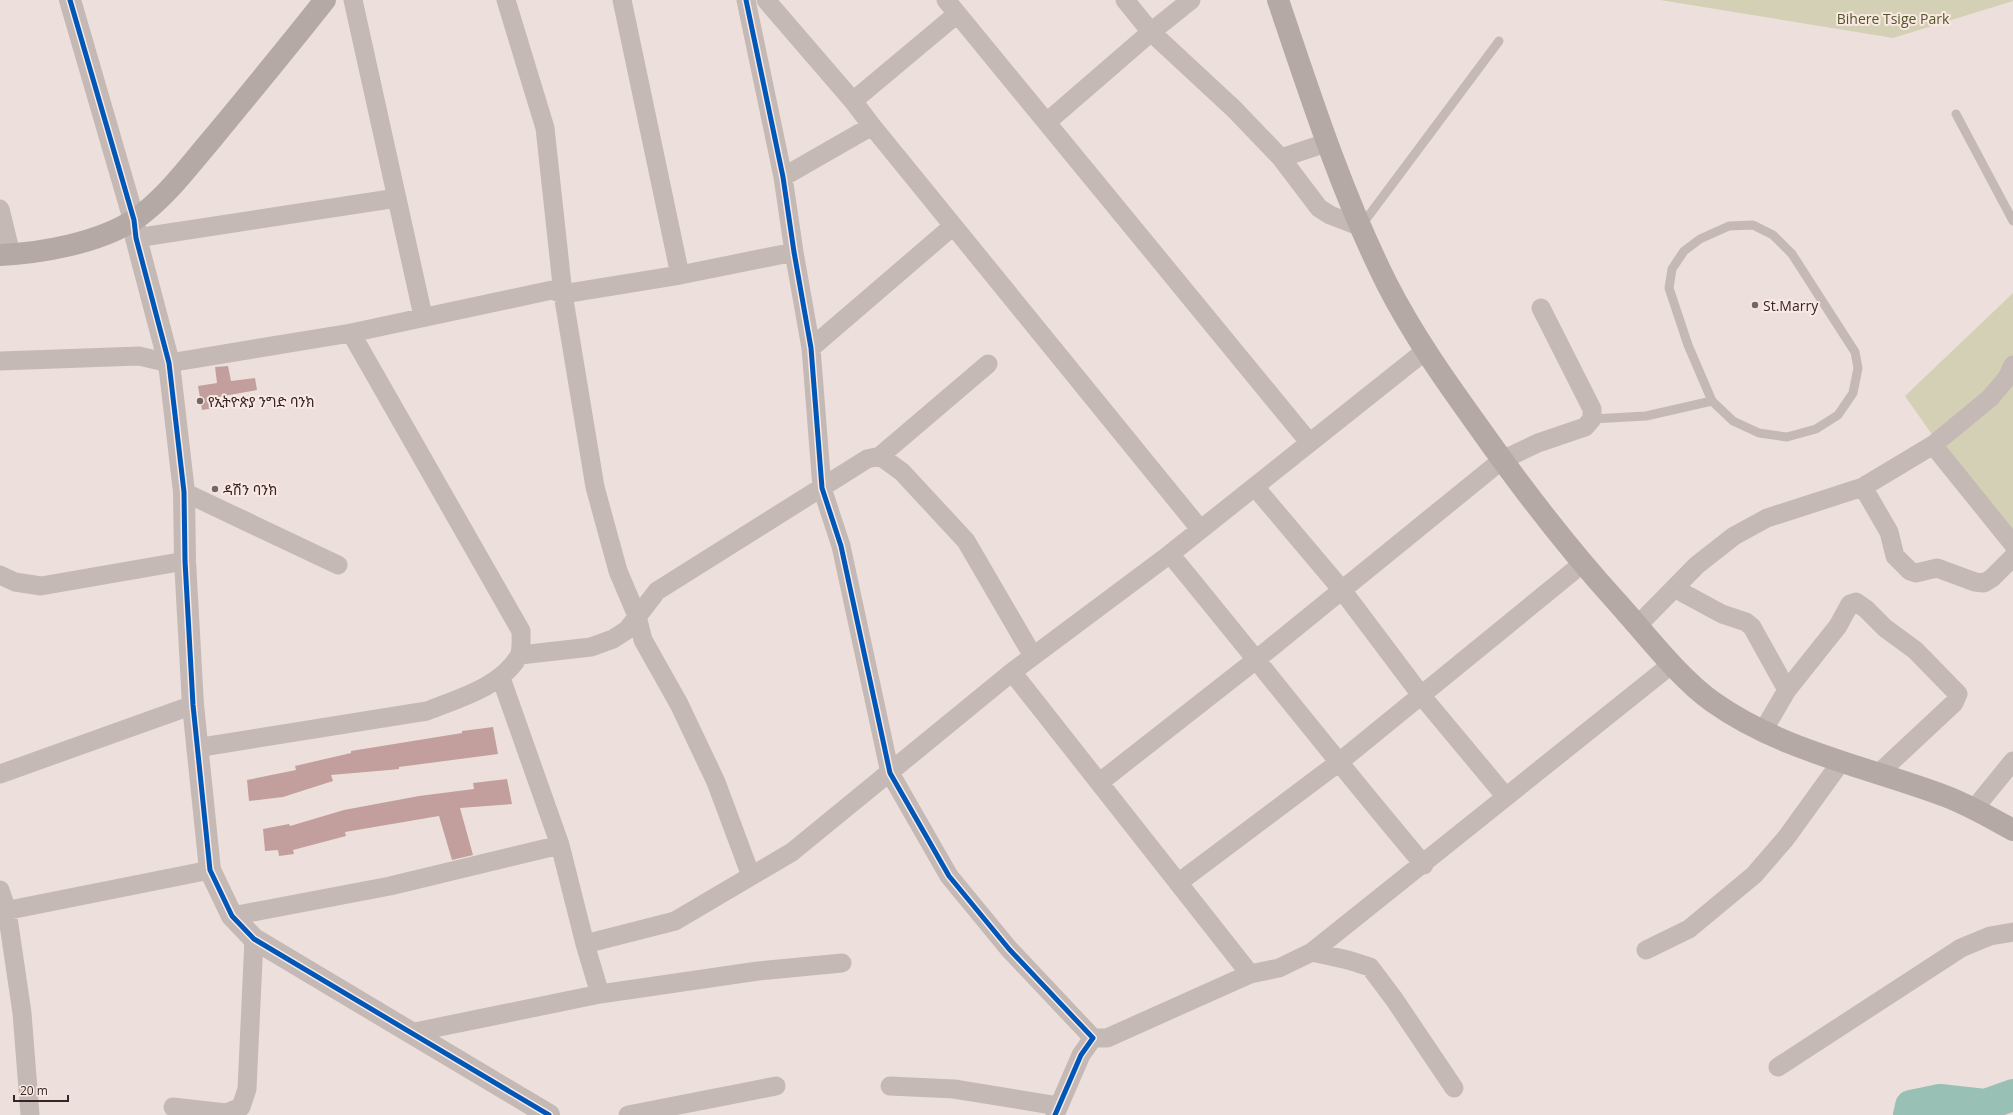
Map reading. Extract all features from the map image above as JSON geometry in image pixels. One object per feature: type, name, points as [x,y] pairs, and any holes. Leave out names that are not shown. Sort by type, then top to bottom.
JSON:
[{"type":"main road","points":[[6,254],[72,246],[108,233],[135,229],[271,68],[325,0]]},
{"type":"main road","points":[[1278,0],[1326,143],[1361,227],[1388,285],[1425,351],[1502,460],[1582,564],[1672,664],[1712,702],[1763,731],[1841,762],[1946,796],[2013,830]]},
{"type":"street","points":[[70,0],[135,229],[169,363],[184,492],[185,561],[192,705],[210,870],[232,916],[254,939],[549,1115]]},
{"type":"street","points":[[353,0],[423,316]]},
{"type":"street","points":[[506,0],[545,128],[563,294],[595,487],[618,571],[637,616],[643,640],[678,704],[716,782],[751,876]]},
{"type":"street","points":[[622,0],[680,275]]},
{"type":"street","points":[[746,0],[784,177],[794,252],[811,348],[822,488],[841,546],[890,773],[949,876],[1009,949],[1093,1038],[1106,1038],[1250,974],[1279,968],[1312,952],[1424,864],[1672,664]]},
{"type":"street","points":[[766,0],[854,100],[872,126],[1200,529]]},
{"type":"street","points":[[1124,0],[1151,32],[1234,109],[1281,158],[1319,208],[1330,215],[1361,227]]},
{"type":"street","points":[[1047,122],[1151,32],[1191,0]]},
{"type":"street","points":[[854,100],[951,7],[1309,442]]},
{"type":"street","points":[[784,177],[872,126]]},
{"type":"street","points":[[1281,158],[1326,143]]},
{"type":"street","points":[[135,229],[398,198]]},
{"type":"street","points":[[0,210],[6,254]]},
{"type":"street","points":[[811,348],[954,226]]},
{"type":"street","points":[[0,361],[139,356],[169,363],[351,332],[552,290],[563,294],[680,275],[794,252]]},
{"type":"street","points":[[1100,782],[1257,659],[1502,460],[1538,443],[1585,427],[1592,419],[1592,409],[1541,308]]},
{"type":"street","points":[[196,748],[427,711],[501,678],[520,655],[521,631],[351,332]]},
{"type":"street","points":[[585,944],[675,921],[792,852],[1012,672],[1170,554],[1425,351]]},
{"type":"street","points":[[520,655],[591,647],[613,639],[627,630],[657,591],[867,459],[880,456],[988,364]]},
{"type":"street","points":[[1638,625],[1697,564],[1734,536],[1767,518],[1863,487],[1933,445],[1990,398],[2007,378],[2013,365]]},
{"type":"street","points":[[1933,445],[2013,544]]},
{"type":"street","points":[[880,456],[902,472],[966,541],[1033,656]]},
{"type":"street","points":[[1255,487],[1342,590],[1421,695],[1506,797]]},
{"type":"street","points":[[1863,487],[1889,532],[1895,556],[1910,571],[1916,573],[1937,568],[1975,582],[1984,583],[1992,578],[2013,557]]},
{"type":"street","points":[[184,492],[338,565]]},
{"type":"street","points":[[1170,554],[1257,659],[1338,763],[1424,864]]},
{"type":"street","points":[[0,575],[15,582],[41,586],[185,561]]},
{"type":"street","points":[[1178,883],[1338,763],[1582,564]]},
{"type":"street","points":[[1674,588],[1722,614],[1746,622],[1752,627],[1787,690]]},
{"type":"street","points":[[1763,731],[1787,690],[1838,626],[1848,606],[1852,602],[1866,609],[1885,628],[1915,650],[1956,690],[1958,694],[1957,698],[1878,774]]},
{"type":"street","points":[[1012,672],[1250,974]]},
{"type":"street","points":[[501,678],[560,845],[585,944],[600,994]]},
{"type":"street","points":[[0,774],[192,705]]},
{"type":"street","points":[[1974,809],[2013,761]]},
{"type":"street","points":[[1646,950],[1689,930],[1754,875],[1786,838],[1841,762]]},
{"type":"street","points":[[232,916],[390,886],[560,845]]},
{"type":"street","points":[[3,912],[210,870]]},
{"type":"street","points":[[0,890],[22,1014],[30,1115]]},
{"type":"street","points":[[1778,1066],[1961,948],[1990,936],[2013,932]]},
{"type":"street","points":[[173,1107],[226,1113],[241,1107],[247,1089],[254,939]]},
{"type":"street","points":[[1312,952],[1348,960],[1370,967],[1394,999],[1454,1088]]},
{"type":"street","points":[[410,1033],[600,994],[758,971],[842,963]]},
{"type":"street","points":[[890,1086],[954,1089],[1057,1110],[1081,1055],[1093,1038]]},
{"type":"street","points":[[628,1115],[776,1086]]},
{"type":"lane","points":[[1361,227],[1499,41]]},
{"type":"lane","points":[[1956,114],[2013,221]]},
{"type":"lane","points":[[1753,225],[1773,235],[1792,254],[1855,352],[1858,368],[1853,393],[1838,415],[1816,428],[1787,436],[1760,433],[1733,421],[1712,401],[1688,345],[1669,288],[1672,269],[1684,251],[1700,239],[1729,226],[1753,225]]},
{"type":"lane","points":[[1592,419],[1646,416],[1712,401]]},
{"type":"green space","name":"Bihere Tsige Park","points":[[1660,0],[2013,0],[2013,1],[1893,38]]},
{"type":"green space","points":[[2013,293],[2013,550],[1905,396]]},
{"type":"building","points":[[228,366],[231,381],[255,378],[257,390],[218,397],[221,407],[202,410],[198,386],[217,383],[215,367]]},
{"type":"building","points":[[493,727],[498,754],[399,767],[399,769],[331,775],[333,781],[283,797],[249,801],[247,780],[296,770],[295,766],[351,753],[351,751],[462,733],[462,731]]},
{"type":"building","points":[[507,779],[512,804],[460,808],[473,855],[452,860],[439,816],[345,832],[346,836],[293,850],[294,854],[279,856],[278,850],[265,851],[263,829],[289,824],[290,826],[344,810],[419,796],[474,789],[473,783]]},
{"type":"waterway","points":[[1909,1115],[1911,1106],[1940,1100],[1985,1105],[2013,1095]]},
{"type":"cycle path","points":[[70,0],[134,220],[136,238],[169,363],[184,492],[185,561],[193,705],[210,870],[232,916],[254,939],[549,1115]]},
{"type":"cycle path","points":[[746,0],[783,177],[794,252],[811,348],[822,488],[841,546],[890,773],[949,876],[1009,949],[1093,1038],[1081,1055],[1055,1115]]},
{"type":"place","name":"St.Marry","points":[[1755,305]]},
{"type":"place","name":"የኢትዮጵያ ንግድ ባንክ","points":[[200,401]]},
{"type":"place","name":"ዳሽን ባንክ","points":[[215,489]]}]
